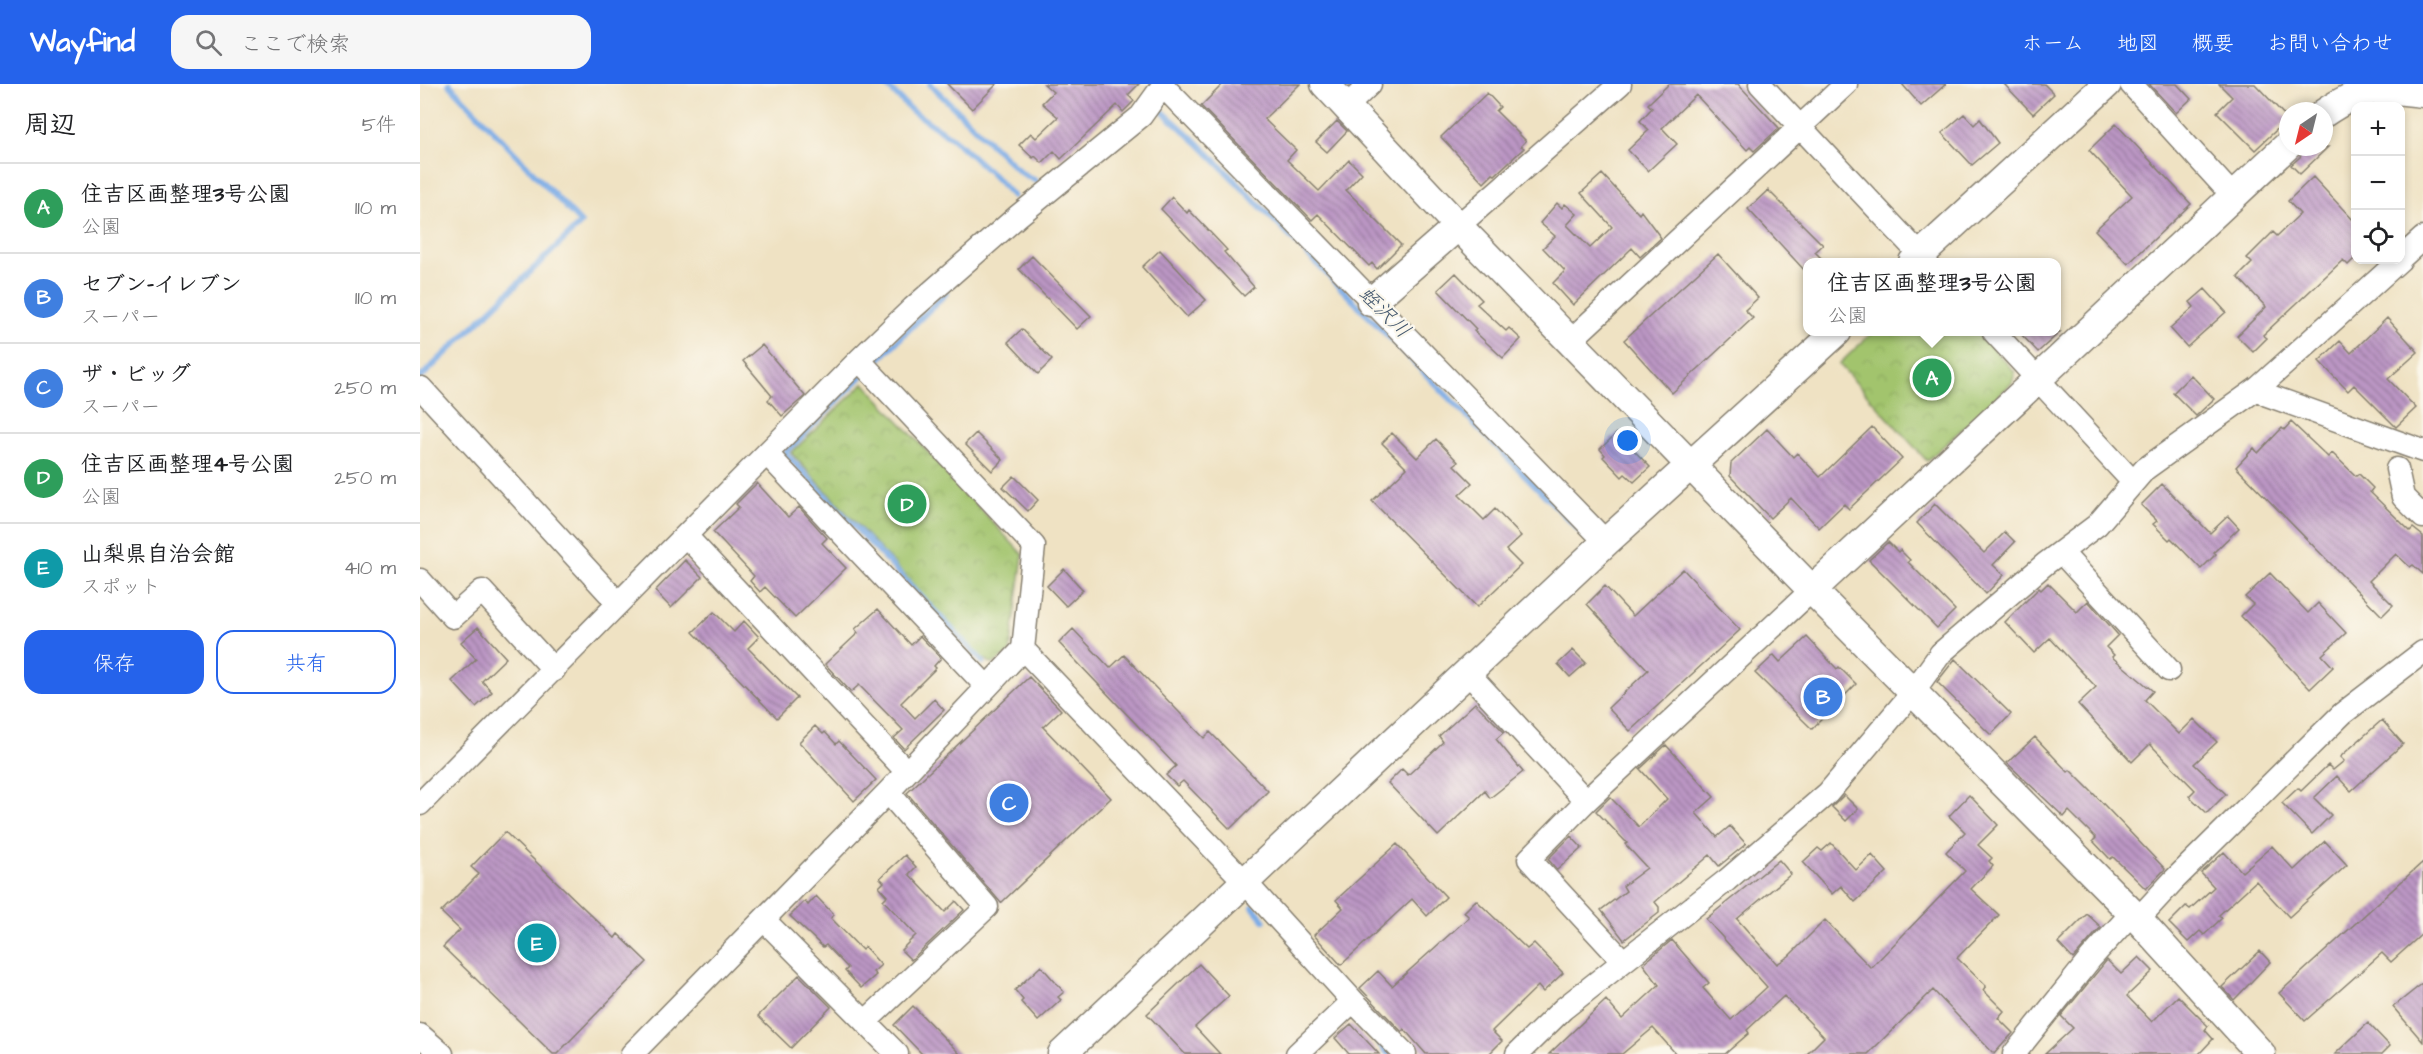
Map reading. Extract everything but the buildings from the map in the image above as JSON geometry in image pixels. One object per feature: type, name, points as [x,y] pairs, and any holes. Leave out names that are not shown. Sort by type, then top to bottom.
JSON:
[{"type":"street","points":[[1325,84],[1458,226],[1692,464],[1812,590],[2135,916],[2262,1054]]},
{"type":"street","points":[[1347,106],[1370,84]]},
{"type":"street","points":[[1371,302],[1620,84]]},
{"type":"street","points":[[1760,84],[1918,258]]},
{"type":"street","points":[[1570,341],[1846,84]]},
{"type":"street","points":[[1922,258],[2107,84]]},
{"type":"street","points":[[2131,84],[2232,195]]},
{"type":"street","points":[[420,804],[859,360],[913,308],[1018,216],[1141,116],[1163,85],[1606,542]]},
{"type":"street","points":[[2333,106],[2367,90],[2391,88],[2423,93]]},
{"type":"street","points":[[1622,960],[1528,859],[1586,801],[2279,153]]},
{"type":"street","points":[[2405,254],[2423,238]]},
{"type":"street","points":[[1518,1054],[1563,1009],[1622,960],[1727,880],[1828,794],[1913,692],[1941,653],[2061,552],[2097,525],[2145,469],[2258,388],[2394,264]]},
{"type":"street","points":[[1062,1054],[1606,542],[1833,336]]},
{"type":"street","points":[[1998,336],[2133,482]]},
{"type":"street","points":[[632,1054],[1023,650],[1034,546],[859,360]]},
{"type":"street","points":[[421,388],[618,603]]},
{"type":"street","points":[[2258,388],[2267,395],[2421,447]]},
{"type":"street","points":[[767,454],[987,687]]},
{"type":"street","points":[[2397,469],[2403,497],[2423,517]]},
{"type":"street","points":[[686,536],[907,772]]},
{"type":"street","points":[[2061,552],[2169,670]]},
{"type":"street","points":[[420,580],[453,617],[482,591],[554,670]]},
{"type":"street","points":[[1023,650],[1245,882],[1353,1001],[1405,1054]]},
{"type":"street","points":[[2014,1054],[2091,958],[2173,881],[2342,714],[2423,652]]},
{"type":"street","points":[[1468,673],[1586,801]]},
{"type":"street","points":[[865,1022],[987,907],[888,792]]},
{"type":"street","points":[[764,920],[897,1054]]},
{"type":"street","points":[[1297,1054],[1353,1001]]},
{"type":"street","points":[[420,1035],[442,1054]]},
{"type":"green space","points":[[1869,336],[1981,336],[2015,372],[2012,383],[1927,461],[1839,364]]},
{"type":"green space","points":[[864,383],[1023,555],[1010,652],[993,664],[979,656],[791,453]]},
{"type":"waterway","points":[[420,378],[581,223],[449,84]]},
{"type":"waterway","points":[[885,84],[912,111],[953,139],[1013,196]]},
{"type":"waterway","name":"蛭沢川","points":[[930,84],[1020,172],[1036,181]]},
{"type":"waterway","name":"蛭沢川","points":[[1163,112],[1198,143],[1582,533]]},
{"type":"waterway","points":[[880,358],[946,293]]},
{"type":"waterway","points":[[861,377],[785,453],[983,662]]},
{"type":"waterway","points":[[1253,907],[1264,920]]},
{"type":"waterway","points":[[1377,1041],[1389,1054]]},
{"type":"place","name":"住吉区画整理3号公園","points":[[1932,378]]},
{"type":"place","name":"住吉区画整理4号公園","points":[[907,504]]},
{"type":"place","name":"セブン-イレブン","points":[[1823,697]]},
{"type":"place","name":"ザ・ビッグ","points":[[1009,803]]},
{"type":"place","name":"山梨県自治会館","points":[[537,943]]}]
